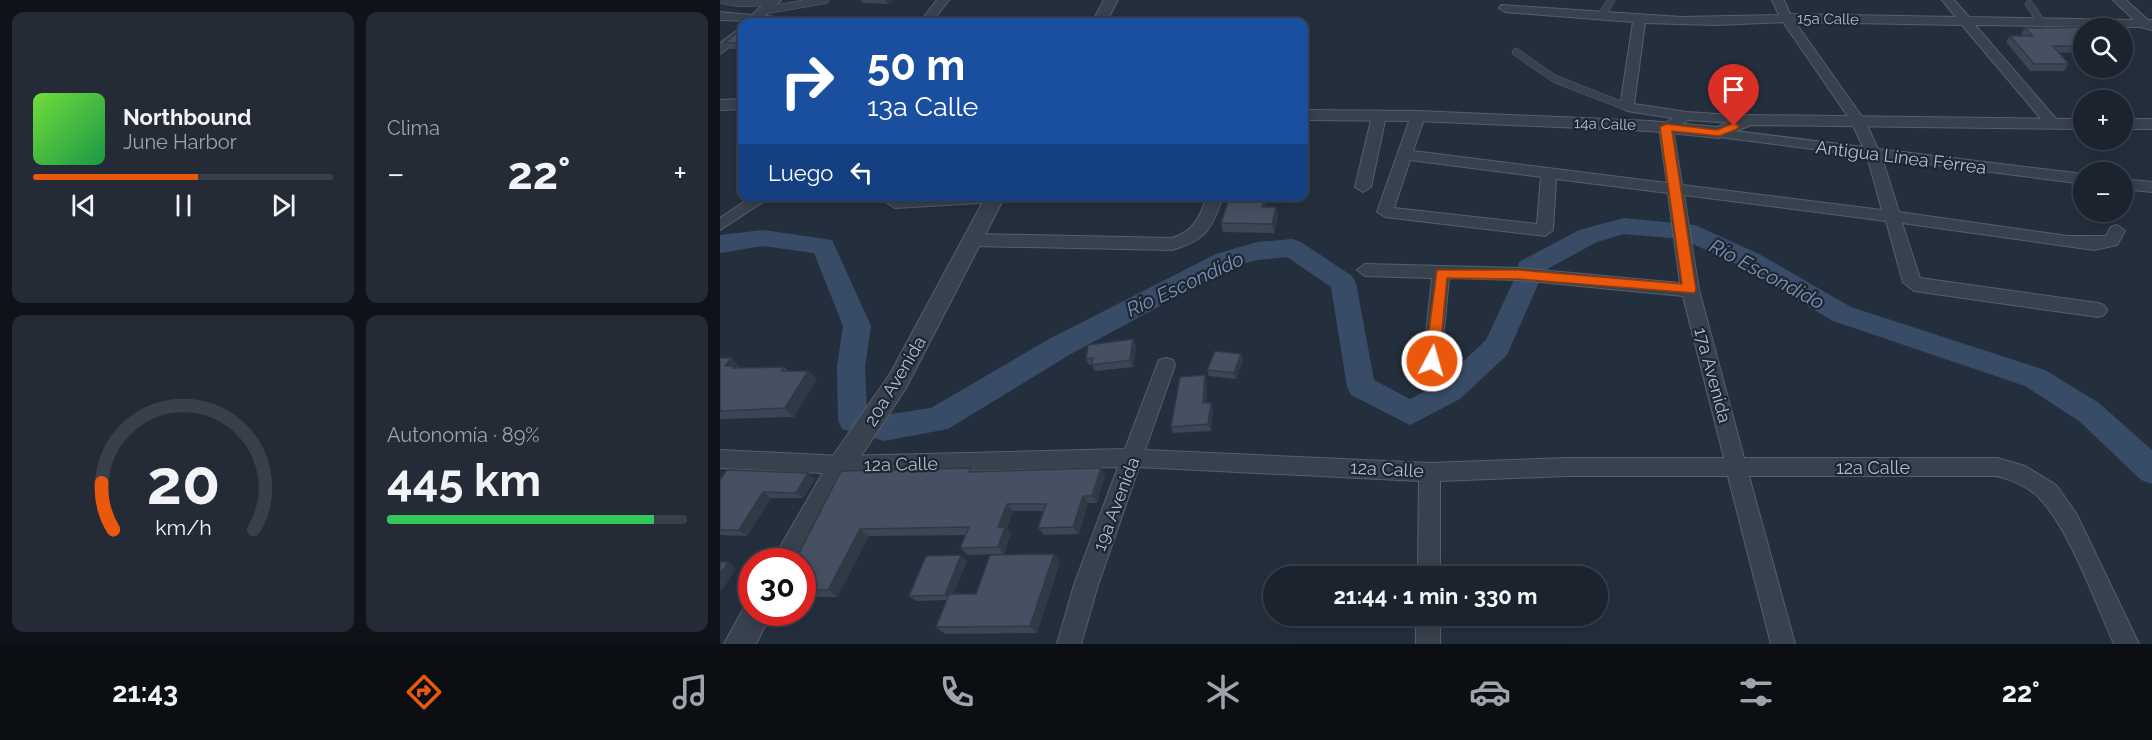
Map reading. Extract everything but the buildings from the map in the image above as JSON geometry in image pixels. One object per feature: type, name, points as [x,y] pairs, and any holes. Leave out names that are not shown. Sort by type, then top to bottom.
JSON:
[{"type":"street","points":[[929,18],[943,0]]},
{"type":"street","points":[[1100,18],[1111,0]]},
{"type":"street","points":[[1778,0],[1786,18],[1858,121],[1874,155],[1912,282],[1920,286],[2098,310]]},
{"type":"street","points":[[1948,0],[2052,123]]},
{"type":"street","points":[[2119,0],[2149,26]]},
{"type":"street","points":[[757,18],[772,4]]},
{"type":"street","name":"15a Calle","points":[[1505,8],[1640,19],[1748,22],[1786,18],[2149,26]]},
{"type":"street","points":[[720,16],[738,19]]},
{"type":"street","points":[[1615,125],[1627,107],[1640,19]]},
{"type":"street","points":[[720,50],[738,34]]},
{"type":"street","points":[[720,105],[738,104]]},
{"type":"street","points":[[1627,107],[1687,116],[1748,120],[2073,124]]},
{"type":"street","name":"14a Calle","points":[[1308,115],[1666,127],[1719,133]]},
{"type":"street","points":[[1363,188],[1379,116]]},
{"type":"street","points":[[1666,127],[1687,116]]},
{"type":"street","points":[[1418,117],[1385,212],[1545,230],[1549,172]]},
{"type":"street","points":[[1719,133],[1748,120]]},
{"type":"street","points":[[2133,124],[2152,124]]},
{"type":"street","name":"17a Avenida","points":[[1666,127],[1690,290],[1783,644]]},
{"type":"street","name":"Antigua Línea Férrea","points":[[1719,133],[1874,155],[2073,178]]},
{"type":"street","points":[[1405,155],[2094,244],[2111,241],[2117,231]]},
{"type":"street","points":[[2133,184],[2152,187]]},
{"type":"street","points":[[720,225],[757,201]]},
{"type":"street","points":[[895,203],[929,201]]},
{"type":"street","name":"20a Avenida","points":[[793,548],[841,465],[898,381],[994,201]]},
{"type":"street","points":[[973,240],[1172,244],[1193,238],[1203,228],[1213,201]]},
{"type":"street","points":[[1365,270],[1526,275],[1690,290]]},
{"type":"street","points":[[1432,361],[1442,273]]},
{"type":"street","name":"19a Avenida","points":[[1069,644],[1086,585],[1166,365]]},
{"type":"street","name":"12a Calle","points":[[720,459],[841,465],[1134,458],[1430,471],[1566,467],[1997,467],[2018,473],[2048,492],[2068,520],[2127,644]]},
{"type":"street","points":[[1429,566],[1430,471]]},
{"type":"street","points":[[739,644],[749,626]]},
{"type":"street","points":[[1428,626],[1428,644]]},
{"type":"lane","points":[[720,0],[772,4],[825,0]]},
{"type":"lane","points":[[1602,15],[1611,0]]},
{"type":"lane","points":[[2029,4],[2042,23]]},
{"type":"lane","points":[[1516,52],[1531,66],[1564,84],[1627,107]]},
{"type":"waterway","name":"Río Escondido","points":[[720,244],[763,238],[823,246],[857,326],[851,367],[853,420],[884,428],[937,420],[1059,347],[1225,260],[1257,251],[1292,248],[1343,283],[1361,387],[1410,413],[1450,391],[1497,347],[1526,282],[1528,268],[1588,236],[1624,226],[1686,231],[1750,260],[1842,314],[2035,378],[2089,412],[2152,470]]},
{"type":"route","points":[[1432,361],[1442,273],[1519,274],[1690,290],[1666,127],[1719,133],[1734,126]]}]
